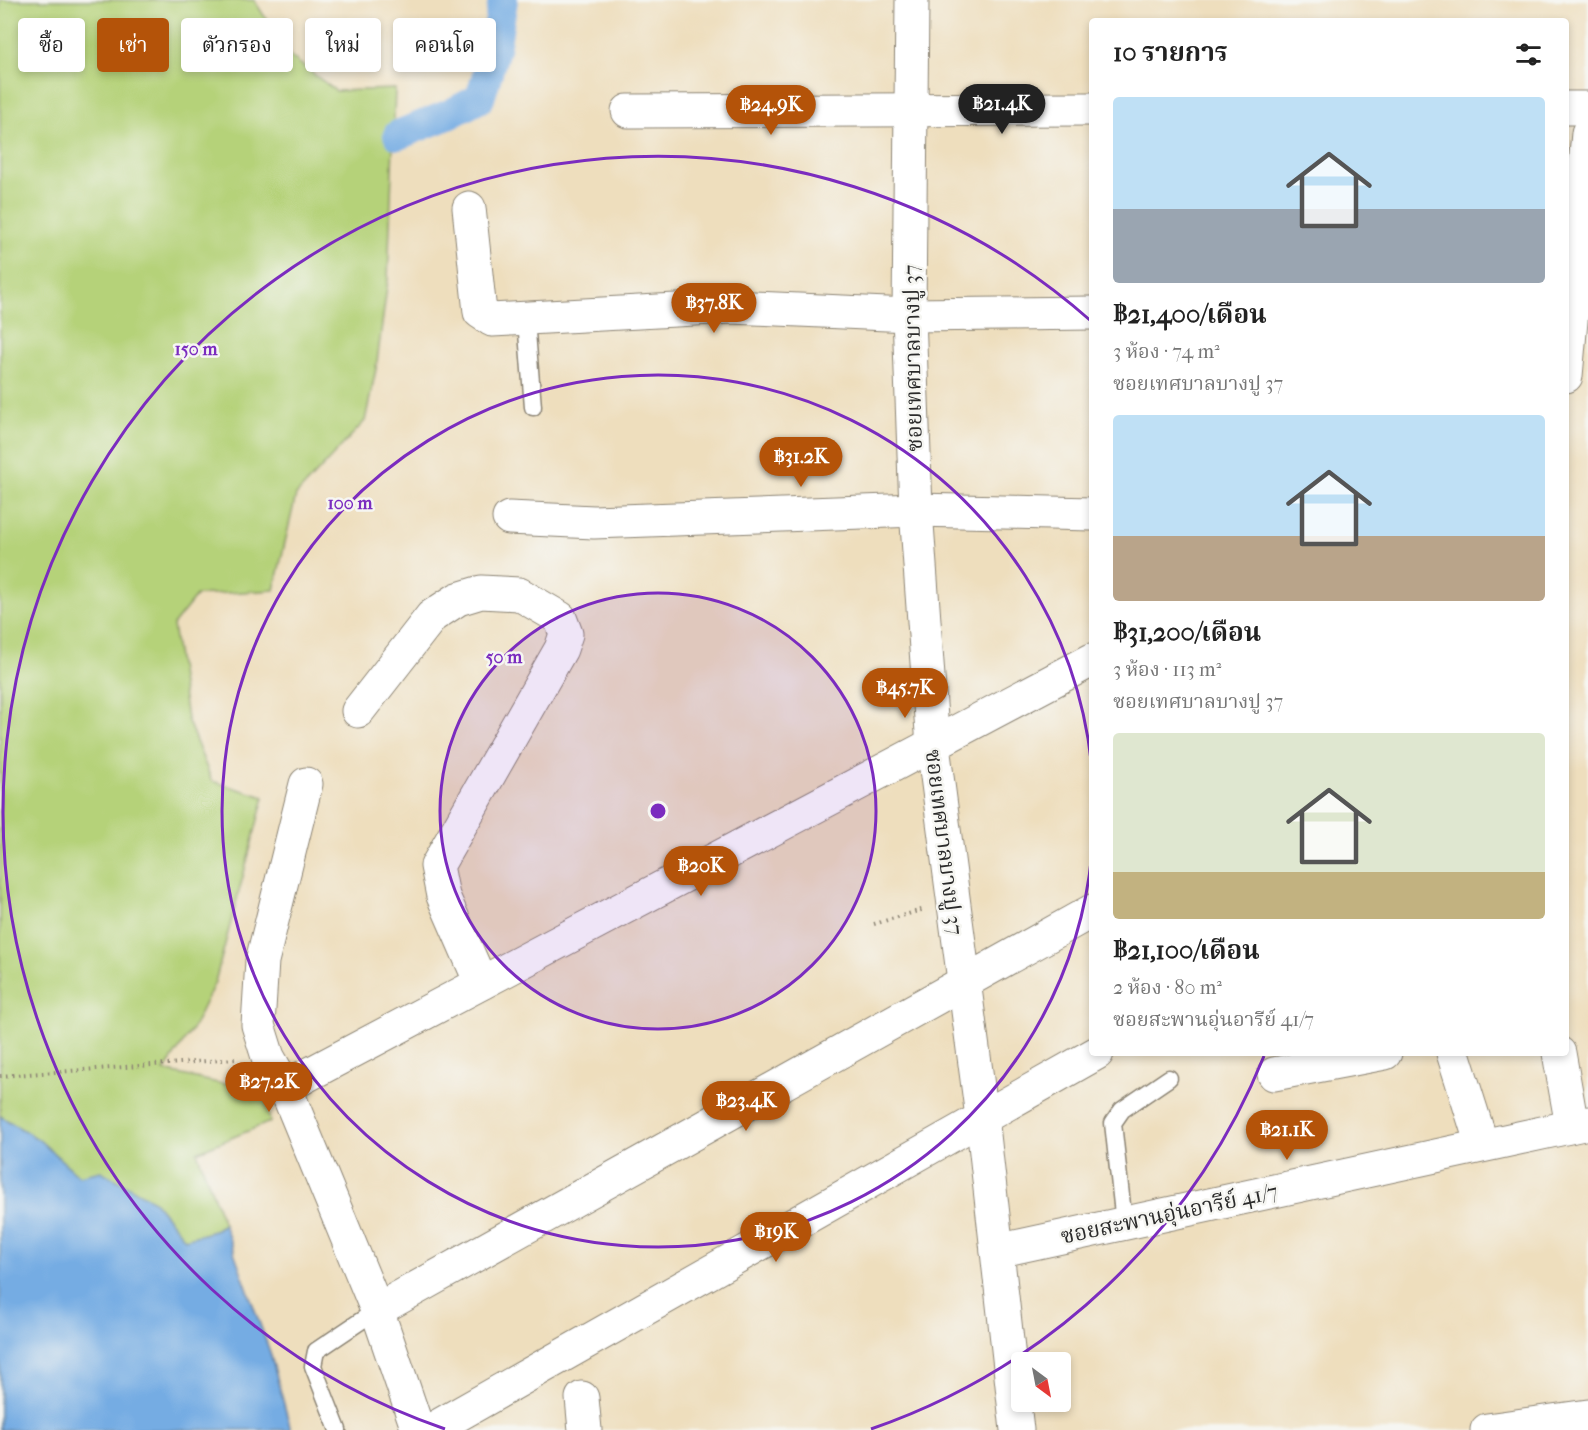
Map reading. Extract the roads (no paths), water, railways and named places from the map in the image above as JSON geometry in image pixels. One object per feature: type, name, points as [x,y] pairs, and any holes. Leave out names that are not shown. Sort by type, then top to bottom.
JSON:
[{"type":"street","name":"ซอยเทศบาลบางปู 37","points":[[912,0],[909,315],[916,510],[933,746],[962,982],[982,1117],[1017,1430]]},
{"type":"street","points":[[1569,108],[1588,108]]},
{"type":"street","points":[[628,111],[1089,110]]},
{"type":"street","points":[[1569,300],[1588,133]]},
{"type":"street","points":[[469,208],[480,312],[492,320],[526,320],[731,307],[909,315],[1089,313]]},
{"type":"street","points":[[509,518],[594,522],[916,510],[1089,514]]},
{"type":"street","points":[[358,711],[432,616],[458,598],[481,592],[519,594],[560,618],[566,634],[561,649],[437,866],[443,896],[481,983]]},
{"type":"street","points":[[285,1086],[933,746],[1089,662]]},
{"type":"street","points":[[306,784],[262,961],[258,1025],[268,1057],[285,1086],[377,1310],[418,1430]]},
{"type":"street","points":[[377,1310],[1089,913]]},
{"type":"street","points":[[431,1430],[1092,1056]]},
{"type":"street","points":[[1274,1074],[1369,1056]]},
{"type":"street","points":[[1454,1056],[1482,1145]]},
{"type":"street","points":[[1559,1056],[1580,1124]]},
{"type":"street","name":"ซอยสะพานอุ่นอารีย์ 41/7","points":[[997,1251],[1580,1124]]},
{"type":"street","points":[[582,1398],[585,1430]]},
{"type":"street","points":[[1487,1430],[1588,1416]]},
{"type":"lane","points":[[526,320],[533,407]]},
{"type":"lane","points":[[1124,1223],[1113,1123],[1122,1110],[1169,1078]]},
{"type":"lane","points":[[338,1430],[313,1366],[316,1351],[377,1310]]},
{"type":"water","points":[[0,1116],[38,1139],[79,1176],[101,1171],[154,1201],[185,1239],[211,1232],[224,1224],[270,1352],[291,1430],[0,1430]]},
{"type":"waterway","points":[[398,135],[450,114],[480,98],[495,49],[503,0]]}]
